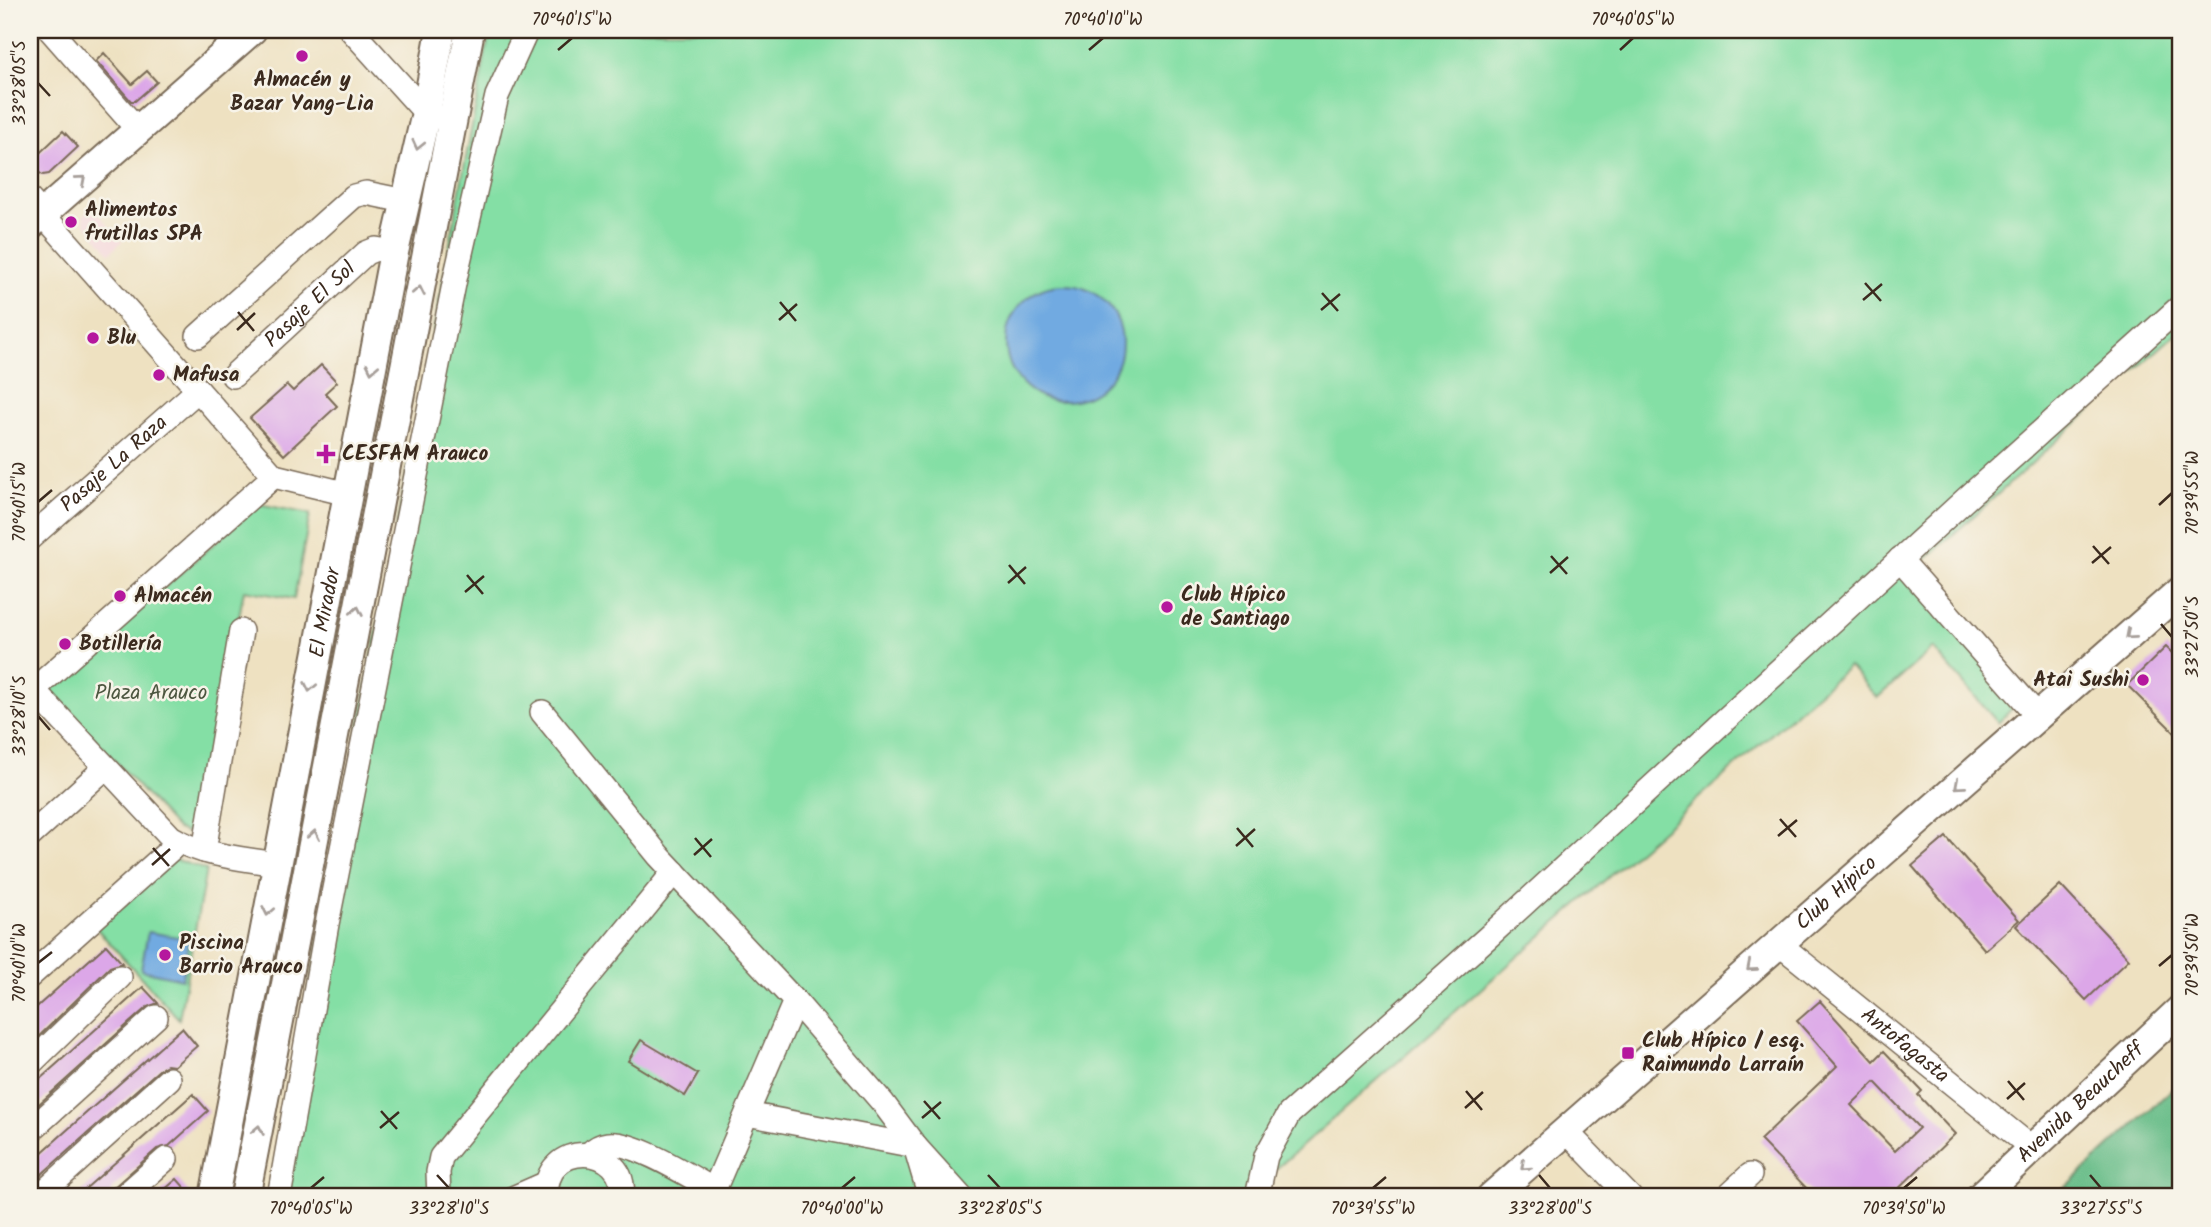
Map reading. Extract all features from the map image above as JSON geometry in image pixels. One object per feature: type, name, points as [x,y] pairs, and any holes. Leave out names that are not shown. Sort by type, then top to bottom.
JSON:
[{"type":"main road","points":[[34,213],[138,130],[252,30]]},
{"type":"main road","name":"El Mirador","points":[[214,1197],[394,252],[426,113],[441,30]]},
{"type":"main road","name":"El Mirador","points":[[245,1197],[470,30]]},
{"type":"main road","points":[[335,558],[366,566]]},
{"type":"main road","name":"Club Hípico","points":[[1491,1197],[2181,590]]},
{"type":"main road","points":[[261,945],[292,950]]},
{"type":"main road","name":"Avenida Beaucheff","points":[[1980,1197],[2181,1009]]},
{"type":"street","points":[[50,30],[138,130]]},
{"type":"street","points":[[351,30],[426,113],[452,122]]},
{"type":"street","points":[[279,1197],[327,925],[455,279],[497,96],[527,30]]},
{"type":"street","points":[[198,336],[354,196],[366,193],[405,201]]},
{"type":"street","points":[[34,213],[274,476],[348,494]]},
{"type":"street","name":"Pasaje El Sol","points":[[233,376],[366,253],[376,249],[394,252]]},
{"type":"street","points":[[1257,1197],[1266,1156],[1289,1114],[1488,937],[1900,559],[2181,306]]},
{"type":"street","name":"Pasaje La Raza","points":[[30,538],[198,390]]},
{"type":"street","points":[[274,476],[31,690],[162,829],[179,842],[204,851],[276,864]]},
{"type":"street","points":[[1900,559],[2038,716]]},
{"type":"street","points":[[204,851],[241,631]]},
{"type":"street","points":[[542,712],[674,872],[795,1001],[883,1103],[915,1146],[961,1197]]},
{"type":"street","points":[[30,836],[105,768]]},
{"type":"street","points":[[30,976],[179,842]]},
{"type":"street","points":[[439,1197],[438,1172],[441,1157],[674,872]]},
{"type":"street","name":"Antofagasta","points":[[1778,943],[2032,1149]]},
{"type":"street","points":[[30,1064],[120,977]]},
{"type":"street","points":[[589,1154],[596,1148],[616,1144],[658,1158],[712,1194],[795,1001]]},
{"type":"street","points":[[30,1131],[156,1017]]},
{"type":"street","points":[[38,1197],[169,1079]]},
{"type":"street","points":[[747,1114],[915,1146]]},
{"type":"street","points":[[1566,1130],[1630,1197]]},
{"type":"street","points":[[915,1146],[930,1197]]},
{"type":"street","points":[[514,1197],[547,1190],[556,1167],[563,1161],[579,1154],[589,1154],[597,1156],[612,1167],[621,1183],[622,1197]]},
{"type":"street","points":[[123,1197],[166,1159]]},
{"type":"street","points":[[1726,1197],[1750,1175]]},
{"type":"shaded area","points":[[92,207],[122,241],[110,253],[85,224],[83,216]]},
{"type":"green space","name":"Club Hípico de Santiago","points":[[490,30],[2181,30],[2181,329],[1917,567],[2027,693],[1998,723],[1933,648],[1877,698],[1849,666],[1269,1175],[1267,1197],[270,1197]]},
{"type":"green space","name":"Plaza Arauco","points":[[259,504],[310,514],[294,599],[244,590],[198,837],[177,829],[49,689]]},
{"type":"green space","points":[[174,859],[206,870],[179,1019],[95,927]]},
{"type":"green space","points":[[2181,1081],[2181,1197],[2055,1197]]},
{"type":"water","points":[[1064,285],[1086,290],[1105,302],[1117,321],[1122,343],[1117,365],[1105,384],[1086,396],[1064,401],[1042,396],[1023,384],[1011,365],[1006,343],[1011,321],[1023,302],[1042,290]]},
{"type":"water","name":"Piscina Barrio Arauco","points":[[148,932],[189,939],[182,979],[141,970]]},
{"type":"building","points":[[104,53],[132,84],[147,71],[157,82],[135,101],[131,101],[96,61]]},
{"type":"building","points":[[63,131],[78,147],[49,174],[43,175],[30,162]]},
{"type":"building","points":[[321,365],[337,382],[325,393],[337,406],[284,455],[250,418],[287,385],[293,391]]},
{"type":"building","points":[[2166,647],[2181,662],[2181,739],[2127,685]]},
{"type":"building","points":[[1946,837],[2019,920],[1985,950],[1912,866]]},
{"type":"building","points":[[2060,885],[2129,959],[2086,1000],[2016,926]]},
{"type":"building","points":[[106,945],[122,963],[110,967],[30,1045],[30,1013]]},
{"type":"building","points":[[143,987],[158,1003],[147,1007],[30,1112],[30,1088]]},
{"type":"building","points":[[1820,1001],[1874,1061],[1884,1051],[1922,1091],[1918,1095],[1955,1134],[1890,1197],[1815,1197],[1760,1140],[1837,1066],[1797,1021]],"holes":[[[1875,1082],[1919,1128],[1895,1151],[1851,1105]]]},
{"type":"building","points":[[182,1028],[197,1046],[174,1066],[167,1065],[160,1069],[34,1181],[30,1176],[30,1163]]},
{"type":"building","points":[[641,1040],[698,1074],[685,1096],[628,1061]]},
{"type":"building","points":[[193,1094],[208,1111],[169,1146],[157,1149],[114,1187],[109,1197],[76,1197]]},
{"type":"building","points":[[177,1179],[193,1197],[156,1197]]},
{"type":"place","name":"Almacén y Bazar Yang-Lia","points":[[302,56]]},
{"type":"place","name":"Alimentos frutillas SPA","points":[[71,222]]},
{"type":"place","name":"Blu","points":[[93,338]]},
{"type":"place","name":"Mafusa","points":[[159,375]]},
{"type":"place","name":"CESFAM Arauco","points":[[326,454]]},
{"type":"place","name":"Almacén","points":[[120,596]]},
{"type":"place","name":"Club Hípico de Santiago","points":[[1167,607]]},
{"type":"place","name":"Botillería","points":[[65,644]]},
{"type":"place","name":"Atai Sushi","points":[[2143,680]]},
{"type":"place","name":"Piscina Barrio Arauco","points":[[165,955]]},
{"type":"place","name":"Club Hípico / esq. Raimundo Larraín","points":[[1628,1053]]}]
